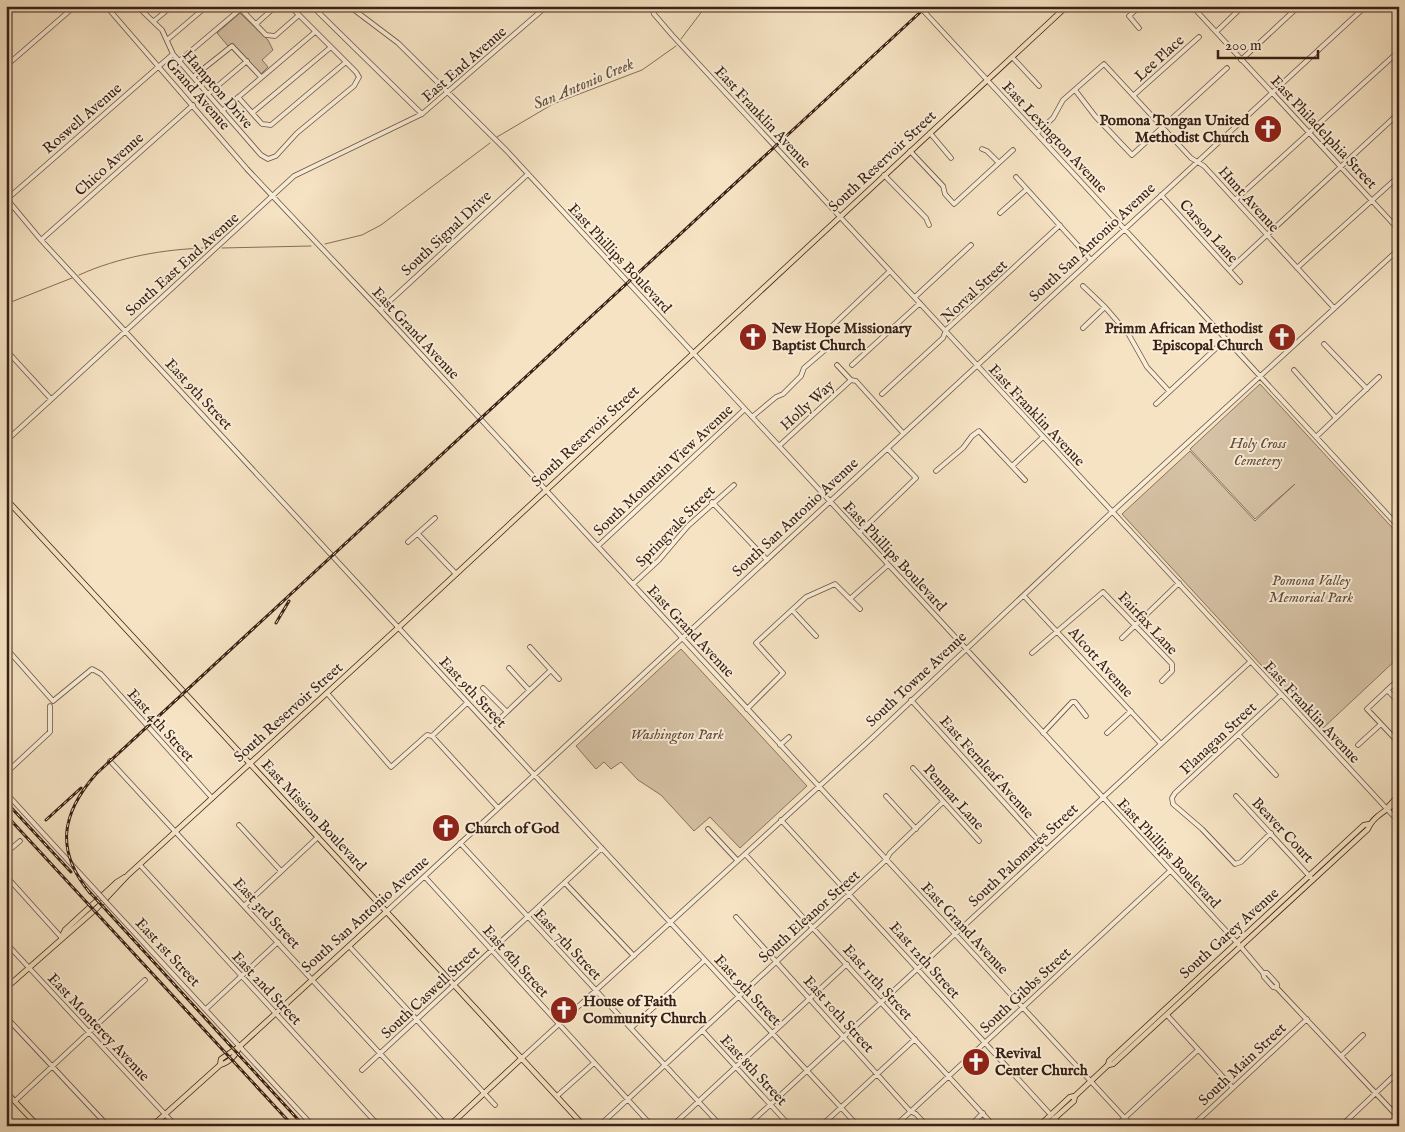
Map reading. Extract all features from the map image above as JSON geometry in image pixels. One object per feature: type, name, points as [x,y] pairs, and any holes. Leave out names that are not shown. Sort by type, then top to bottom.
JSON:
[{"type":"main road","name":"South Reservoir Street","points":[[62,937],[121,885],[128,875],[399,628],[545,490],[1067,6]]},
{"type":"main road","name":"East Mission Boulevard","points":[[6,499],[584,1126]]},
{"type":"main road","name":"South Garey Avenue","points":[[1108,1065],[1113,1064],[1210,976],[1364,825],[1370,824],[1399,795]]},
{"type":"main road","name":"South Garey Avenue","points":[[1386,809],[1399,800]]},
{"type":"main road","points":[[6,988],[62,937],[65,930],[117,882],[128,875]]},
{"type":"main road","name":"South Garey Avenue","points":[[1039,1126],[1074,1101],[1075,1096],[1108,1065],[1109,1061],[1213,964],[1311,878]]},
{"type":"main road","name":"South San Antonio Avenue","points":[[152,1126],[220,1065],[221,1059],[240,1046],[386,912]]},
{"type":"main road","points":[[1210,976],[1208,972],[1213,967],[1213,964]]},
{"type":"main road","name":"South Towne Avenue","points":[[448,1126],[522,1057]]},
{"type":"main road","points":[[6,1092],[38,1126]]},
{"type":"main road","name":"South Garey Avenue","points":[[1046,1126],[1053,1117]]},
{"type":"street","points":[[6,66],[74,6]]},
{"type":"street","name":"Grand Avenue","points":[[106,6],[247,169],[274,196]]},
{"type":"street","name":"Hampton Drive","points":[[137,6],[154,21],[167,40],[173,54],[261,155],[268,159],[276,156],[297,132],[354,86],[359,77],[346,62]]},
{"type":"street","points":[[154,21],[172,6]]},
{"type":"street","points":[[167,40],[207,6]]},
{"type":"street","points":[[256,24],[276,6]]},
{"type":"street","points":[[238,97],[262,124],[271,125],[346,62],[290,6]]},
{"type":"street","points":[[312,6],[422,114]]},
{"type":"street","name":"East Phillips Boulevard","points":[[348,6],[396,42],[449,92],[528,174],[1241,947],[1273,987],[1277,988],[1307,1019],[1399,1118]]},
{"type":"street","name":"East End Avenue","points":[[390,130],[422,114],[547,6]]},
{"type":"street","name":"East Franklin Avenue","points":[[651,6],[654,14],[672,36],[841,216],[946,330],[977,367],[1399,822]]},
{"type":"street","name":"East Lexington Avenue","points":[[919,6],[1399,527]]},
{"type":"street","points":[[1140,6],[1129,16],[1140,28]]},
{"type":"street","name":"East Philadelphia Street","points":[[1192,6],[1399,230]]},
{"type":"street","points":[[1216,32],[1244,6]]},
{"type":"street","points":[[1241,60],[1298,6]]},
{"type":"street","name":"South San Antonio Avenue","points":[[386,912],[1366,6]]},
{"type":"street","points":[[179,61],[242,8],[266,35],[275,36],[299,15]]},
{"type":"street","points":[[222,111],[315,32]]},
{"type":"street","name":"Lee Place","points":[[1134,95],[1199,37]]},
{"type":"street","points":[[194,77],[232,46],[261,77]]},
{"type":"street","points":[[252,113],[331,47]]},
{"type":"street","points":[[1234,200],[1399,51]]},
{"type":"street","name":"Roswell Avenue","points":[[7,199],[173,54]]},
{"type":"street","points":[[1012,57],[1039,86]]},
{"type":"street","points":[[208,94],[246,60]]},
{"type":"street","name":"Hunt Avenue","points":[[1074,90],[1104,64],[1334,308]]},
{"type":"street","points":[[1038,133],[1053,118],[1063,100],[1074,90],[1095,116],[1132,155],[1227,68]]},
{"type":"street","name":"Chico Avenue","points":[[41,240],[192,106]]},
{"type":"street","points":[[1229,270],[1399,113]]},
{"type":"street","name":"South East End Avenue","points":[[6,441],[294,176],[390,130]]},
{"type":"street","points":[[930,133],[951,158]]},
{"type":"street","points":[[982,149],[987,151],[998,162]]},
{"type":"street","points":[[910,151],[943,186],[945,194],[954,204],[1013,150]]},
{"type":"street","name":"South Signal Drive","points":[[380,310],[528,174]]},
{"type":"street","points":[[884,176],[926,218],[929,226]]},
{"type":"street","points":[[1297,268],[1399,176]]},
{"type":"street","points":[[1016,177],[1091,260]]},
{"type":"street","points":[[1000,214],[1027,189]]},
{"type":"street","name":"Carson Lane","points":[[1161,195],[1240,282]]},
{"type":"street","name":"East Grand Avenue","points":[[274,196],[1132,1126]]},
{"type":"street","name":"East 9th Street","points":[[7,199],[41,240],[858,1126]]},
{"type":"street","name":"Norval Street","points":[[882,394],[943,338],[946,330],[1060,225]]},
{"type":"street","points":[[915,297],[971,245]]},
{"type":"street","name":"South Towne Avenue","points":[[522,1057],[818,787],[1112,512],[1399,249]]},
{"type":"street","points":[[832,326],[890,271]]},
{"type":"street","points":[[1083,286],[1105,307],[1129,335],[1147,367],[1169,391]]},
{"type":"street","points":[[852,365],[920,303]]},
{"type":"street","points":[[1083,328],[1105,307]]},
{"type":"street","points":[[1156,404],[1226,339]]},
{"type":"street","points":[[1324,344],[1367,389]]},
{"type":"street","points":[[6,350],[51,399]]},
{"type":"street","points":[[752,417],[776,396],[783,394],[802,376],[804,368],[825,350]]},
{"type":"street","points":[[837,365],[851,380],[856,381],[903,433]]},
{"type":"street","points":[[1294,370],[1336,418]]},
{"type":"street","points":[[1316,436],[1380,378]]},
{"type":"street","name":"Holly Way","points":[[779,446],[851,380]]},
{"type":"street","name":"South Mountain View Avenue","points":[[598,546],[745,409]]},
{"type":"street","points":[[936,472],[979,431],[1025,480]]},
{"type":"street","points":[[1012,466],[1043,437]]},
{"type":"street","points":[[859,533],[916,478],[888,449]]},
{"type":"street","name":"Springvale Street","points":[[633,584],[659,560],[712,502],[734,485]]},
{"type":"street","points":[[712,502],[767,560]]},
{"type":"street","points":[[408,542],[435,518]]},
{"type":"street","points":[[418,534],[456,574]]},
{"type":"street","points":[[851,598],[888,565]]},
{"type":"street","points":[[1122,638],[1179,583]]},
{"type":"street","points":[[747,708],[783,673],[756,643],[792,610],[806,598],[836,584],[860,609]]},
{"type":"street","name":"Fairfax Lane","points":[[1057,631],[1103,592],[1172,664],[1172,671],[1162,682]]},
{"type":"street","name":"Alcott Avenue","points":[[1024,596],[1161,744]]},
{"type":"street","points":[[792,610],[816,636]]},
{"type":"street","points":[[1032,653],[1057,631]]},
{"type":"street","points":[[530,647],[559,679]]},
{"type":"street","name":"East 4th Street","points":[[6,648],[53,701],[92,669],[101,674],[212,798]]},
{"type":"street","name":"South Palomares Street","points":[[746,1126],[881,1004],[1102,797],[1250,662]]},
{"type":"street","points":[[508,668],[529,690]]},
{"type":"street","points":[[491,727],[551,670]]},
{"type":"street","points":[[1399,679],[1367,709],[1399,743]]},
{"type":"street","points":[[483,688],[506,711]]},
{"type":"street","points":[[1387,690],[1399,702]]},
{"type":"street","points":[[327,693],[391,767],[427,735],[432,736],[498,808]]},
{"type":"street","name":"Flanagan Street","points":[[1271,833],[1240,862],[1235,864],[1202,828],[1173,804],[1172,798],[1175,792],[1281,695]]},
{"type":"street","name":"East Fernleaf Avenue","points":[[912,700],[1046,849]]},
{"type":"street","points":[[1043,733],[1072,702],[1075,702],[1086,716]]},
{"type":"street","points":[[432,736],[467,703]]},
{"type":"street","points":[[6,773],[50,732],[50,706]]},
{"type":"street","points":[[1107,733],[1130,711]]},
{"type":"street","points":[[1358,745],[1381,724]]},
{"type":"street","points":[[1239,735],[1276,775]]},
{"type":"street","points":[[780,745],[790,737]]},
{"type":"street","name":"East 3rd Street","points":[[110,761],[448,1126]]},
{"type":"street","name":"Penmar Lane","points":[[913,768],[979,841]]},
{"type":"street","name":"East 1st Street","points":[[6,793],[313,1126]]},
{"type":"street","points":[[886,796],[916,829]]},
{"type":"street","name":"Beaver Court","points":[[1236,796],[1311,878]]},
{"type":"street","name":"South Eleanor Street","points":[[599,1126],[664,1064],[814,928],[886,860],[890,853],[943,802]]},
{"type":"street","name":"East 12th Street","points":[[781,820],[1061,1126]]},
{"type":"street","points":[[239,825],[281,871]]},
{"type":"street","points":[[708,829],[737,860]]},
{"type":"street","points":[[244,906],[318,837]]},
{"type":"street","points":[[6,853],[20,841]]},
{"type":"street","name":"East 7th Street","points":[[460,843],[721,1126]]},
{"type":"street","name":"South Caswell Street","points":[[362,1070],[602,848]]},
{"type":"street","name":"East 11th Street","points":[[745,854],[994,1126]]},
{"type":"street","name":"East 2nd Street","points":[[140,865],[379,1126]]},
{"type":"street","name":"South Gibbs Street","points":[[894,1126],[1023,1007],[1070,960],[1170,870]]},
{"type":"street","points":[[6,876],[62,937]]},
{"type":"street","name":"East 6th Street","points":[[425,877],[652,1126]]},
{"type":"street","points":[[565,884],[634,956]]},
{"type":"street","name":"East 10th Street","points":[[736,917],[910,1111],[916,1114],[927,1126]]},
{"type":"street","points":[[206,1009],[278,942]]},
{"type":"street","name":"East Monterey Avenue","points":[[6,943],[176,1126]]},
{"type":"street","points":[[349,946],[495,1105]]},
{"type":"street","points":[[631,1028],[705,960]]},
{"type":"street","points":[[672,1126],[847,964]]},
{"type":"street","points":[[15,1101],[145,980]]},
{"type":"street","points":[[1167,1015],[1233,1088]]},
{"type":"street","points":[[6,1017],[108,1126]]},
{"type":"street","name":"South Main Street","points":[[1192,1126],[1307,1019]]},
{"type":"street","name":"East 8th Street","points":[[702,1030],[790,1126]]},
{"type":"street","points":[[1341,1056],[1363,1035]]},
{"type":"street","points":[[821,1126],[915,1039]]},
{"type":"street","points":[[1116,1126],[1198,1050]]},
{"type":"street","points":[[557,1096],[594,1063]]},
{"type":"street","points":[[1341,1126],[1399,1071]]},
{"type":"street","points":[[970,1126],[983,1113]]},
{"type":"green space","points":[[240,13],[268,40],[273,50],[262,60],[268,67],[261,74],[235,46],[228,46],[217,33]]},
{"type":"green space","name":"Pomona Valley Memorial Park","points":[[1260,384],[1399,535],[1399,657],[1321,730],[1122,514],[1190,451],[1255,521],[1295,484],[1255,519],[1190,449]]},
{"type":"green space","name":"Washington Park","points":[[681,649],[807,786],[740,848],[710,817],[694,831],[661,795],[638,780],[621,762],[611,769],[604,762],[596,769],[576,746]]},
{"type":"waterway","name":"San Antonio Creek","points":[[681,39],[706,6]]},
{"type":"waterway","name":"San Antonio Creek","points":[[497,137],[553,104],[642,70],[676,46]]},
{"type":"waterway","name":"San Antonio Creek","points":[[325,244],[362,235],[381,225],[490,143]]},
{"type":"waterway","name":"San Antonio Creek","points":[[222,248],[311,246]]},
{"type":"waterway","name":"San Antonio Creek","points":[[79,275],[110,263],[142,255],[174,250],[207,248]]},
{"type":"waterway","name":"San Antonio Creek","points":[[6,304],[72,278]]},
{"type":"railway","points":[[90,893],[71,862],[67,847],[67,833],[69,818],[75,804],[96,774],[927,6]]},
{"type":"railway","points":[[276,623],[289,601]]},
{"type":"railway","points":[[46,820],[81,788]]},
{"type":"railway","points":[[6,802],[71,872]]},
{"type":"railway","points":[[6,815],[293,1126]]},
{"type":"railway","points":[[86,888],[304,1126]]},
{"type":"place","name":"Pomona Tongan United Methodist Church","points":[[1268,129]]},
{"type":"place","name":"New Hope Missionary Baptist Church","points":[[753,337]]},
{"type":"place","name":"Primm African Methodist Episcopal Church","points":[[1282,337]]},
{"type":"place","name":"Church of God","points":[[446,828]]},
{"type":"place","name":"House of Faith Community Church","points":[[564,1010]]},
{"type":"place","name":"Revival Center Church","points":[[976,1062]]},
{"type":"park label","name":"Holy Cross Cemetery","points":[[1258,452]]}]
